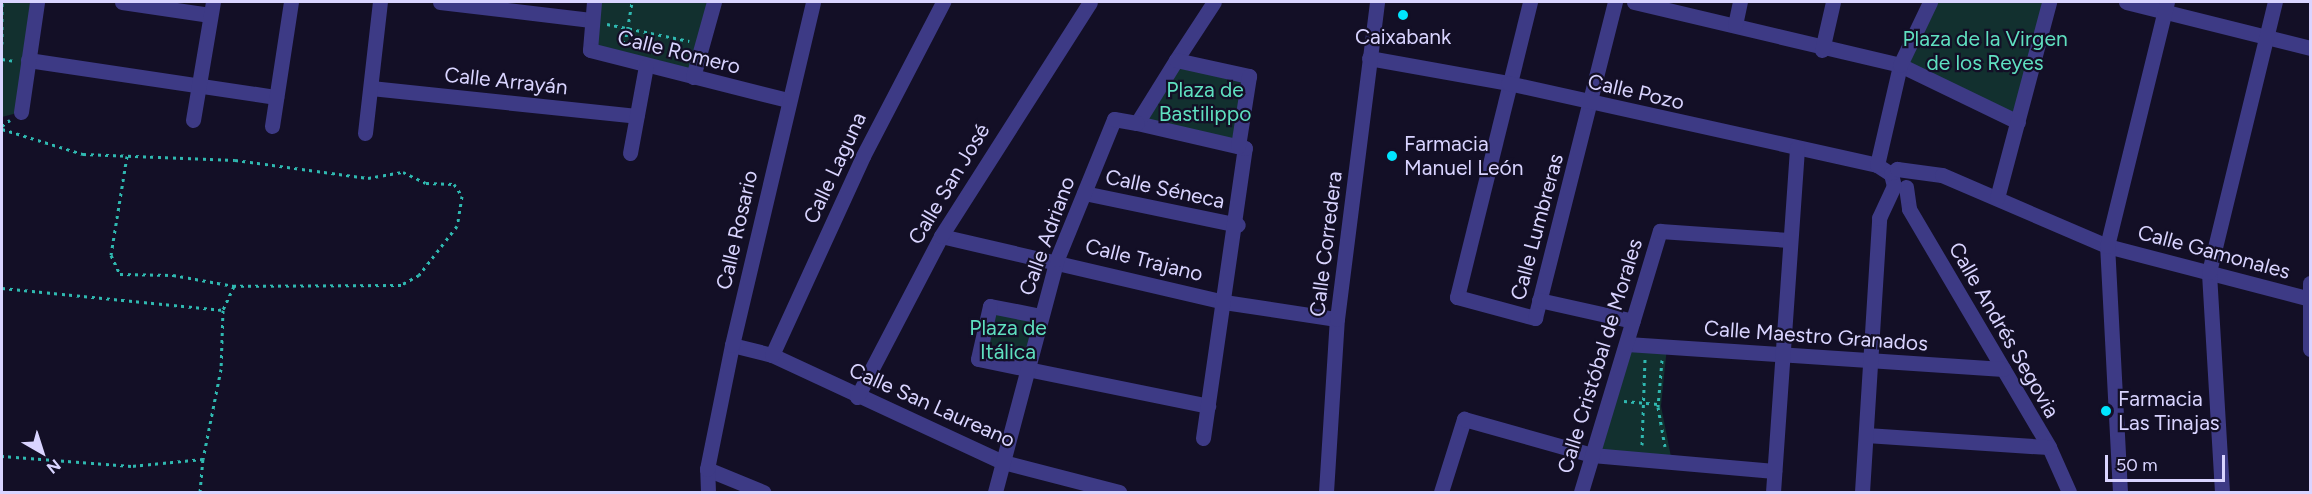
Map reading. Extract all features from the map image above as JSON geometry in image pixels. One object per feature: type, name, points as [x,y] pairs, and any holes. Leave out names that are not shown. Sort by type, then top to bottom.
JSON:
[{"type":"street","points":[[21,112],[37,2]]},
{"type":"street","points":[[122,2],[211,8],[193,120]]},
{"type":"street","points":[[272,126],[291,2]]},
{"type":"street","points":[[365,134],[380,2]]},
{"type":"street","points":[[440,2],[591,20],[594,2]]},
{"type":"street","points":[[693,77],[714,2]]},
{"type":"street","name":"Calle Rosario","points":[[708,492],[707,469],[732,345],[788,100],[813,2]]},
{"type":"street","name":"Calle Laguna","points":[[772,355],[863,156],[942,2]]},
{"type":"street","name":"Calle San José","points":[[857,397],[941,236],[1090,2]]},
{"type":"street","points":[[1203,438],[1238,225],[1245,148],[1137,123],[1214,2]]},
{"type":"street","name":"Calle Corredera","points":[[1326,492],[1337,319],[1377,2]]},
{"type":"street","points":[[1508,83],[1530,2]]},
{"type":"street","name":"Calle Lumbreras","points":[[1508,83],[1457,297],[1535,318],[1592,104],[1615,2]]},
{"type":"street","points":[[1634,2],[1651,3],[1822,50],[1900,65],[2018,122]]},
{"type":"street","points":[[1735,25],[1740,2]]},
{"type":"street","points":[[1822,50],[1833,2]]},
{"type":"street","points":[[1876,165],[1900,65],[1930,2]]},
{"type":"street","points":[[1997,198],[2049,2]]},
{"type":"street","points":[[2126,2],[2165,7],[2310,48]]},
{"type":"street","points":[[2222,492],[2209,272],[2275,2]]},
{"type":"street","points":[[2120,492],[2107,246],[2165,7]]},
{"type":"street","name":"Calle Romero","points":[[591,20],[590,50],[623,61],[788,100]]},
{"type":"street","name":"Calle Pozo","points":[[1369,58],[1508,83],[1592,104],[1876,165],[1901,180]]},
{"type":"street","points":[[28,60],[276,97]]},
{"type":"street","points":[[1176,60],[1249,76],[1238,146]]},
{"type":"street","points":[[630,153],[646,66]]},
{"type":"street","name":"Calle Arrayán","points":[[370,88],[637,116]]},
{"type":"street","name":"Calle Adriano","points":[[995,492],[1057,259],[1114,119],[1137,123]]},
{"type":"street","points":[[1773,492],[1797,148]]},
{"type":"street","points":[[1862,492],[1879,218],[1901,180],[1942,175],[2107,246]]},
{"type":"street","name":"Calle Andrés Segovia","points":[[1901,180],[1909,209],[2049,447],[2069,492]]},
{"type":"street","name":"Calle Séneca","points":[[1084,193],[1238,225]]},
{"type":"street","name":"Calle Cristóbal de Morales","points":[[1581,492],[1660,231],[1789,240]]},
{"type":"street","name":"Calle Trajano","points":[[941,236],[1057,259],[1224,302],[1337,319]]},
{"type":"street","name":"Calle Gamonales","points":[[2107,246],[2209,272],[2309,293]]},
{"type":"street","points":[[2309,293],[2310,349]]},
{"type":"street","points":[[1539,300],[1633,321]]},
{"type":"street","points":[[1041,316],[990,306],[978,360],[1026,372],[1208,406]]},
{"type":"street","name":"Calle Maestro Granados","points":[[1627,344],[2002,369]]},
{"type":"street","name":"Calle San Laureano","points":[[732,345],[772,355],[857,397],[1003,462],[1119,492]]},
{"type":"street","points":[[1441,492],[1464,419],[1592,455],[1774,471]]},
{"type":"street","points":[[1866,435],[2049,447]]},
{"type":"street","points":[[707,469],[764,492]]},
{"type":"path","points":[[2,2],[2,44]]},
{"type":"path","points":[[623,61],[632,2]]},
{"type":"path","points":[[591,20],[702,44]]},
{"type":"path","points":[[2,129],[83,154],[235,160],[368,178],[403,172],[426,183],[454,184],[462,196],[456,226],[419,275],[401,285],[234,286],[173,275],[120,274],[111,255],[127,156]]},
{"type":"path","points":[[200,492],[203,459],[221,369],[223,310],[234,286]]},
{"type":"path","points":[[2,288],[223,310]]},
{"type":"path","points":[[1641,459],[1645,345]]},
{"type":"path","points":[[1664,346],[1659,404],[1668,461]]},
{"type":"path","points":[[1609,400],[1659,404]]},
{"type":"path","points":[[2,456],[131,466],[203,459]]},
{"type":"green space","points":[[2,2],[37,2],[21,112],[2,117]]},
{"type":"green space","points":[[594,2],[714,2],[693,77],[590,50]]},
{"type":"green space","name":"Plaza de la Virgen de los Reyes","points":[[1930,2],[2049,2],[2018,122],[1900,65]]},
{"type":"green space","name":"Plaza de Bastilippo","points":[[1176,60],[1249,76],[1238,146],[1137,123]]},
{"type":"green space","name":"Plaza de Itálica","points":[[990,306],[1041,316],[1026,372],[978,359]]},
{"type":"green space","points":[[1627,344],[1667,347],[1661,406],[1672,462],[1592,455]]},
{"type":"place","name":"Caixabank","points":[[1403,15]]},
{"type":"place","name":"Farmacia Manuel León","points":[[1392,156]]},
{"type":"place","name":"Farmacia Las Tinajas","points":[[2106,411]]}]
